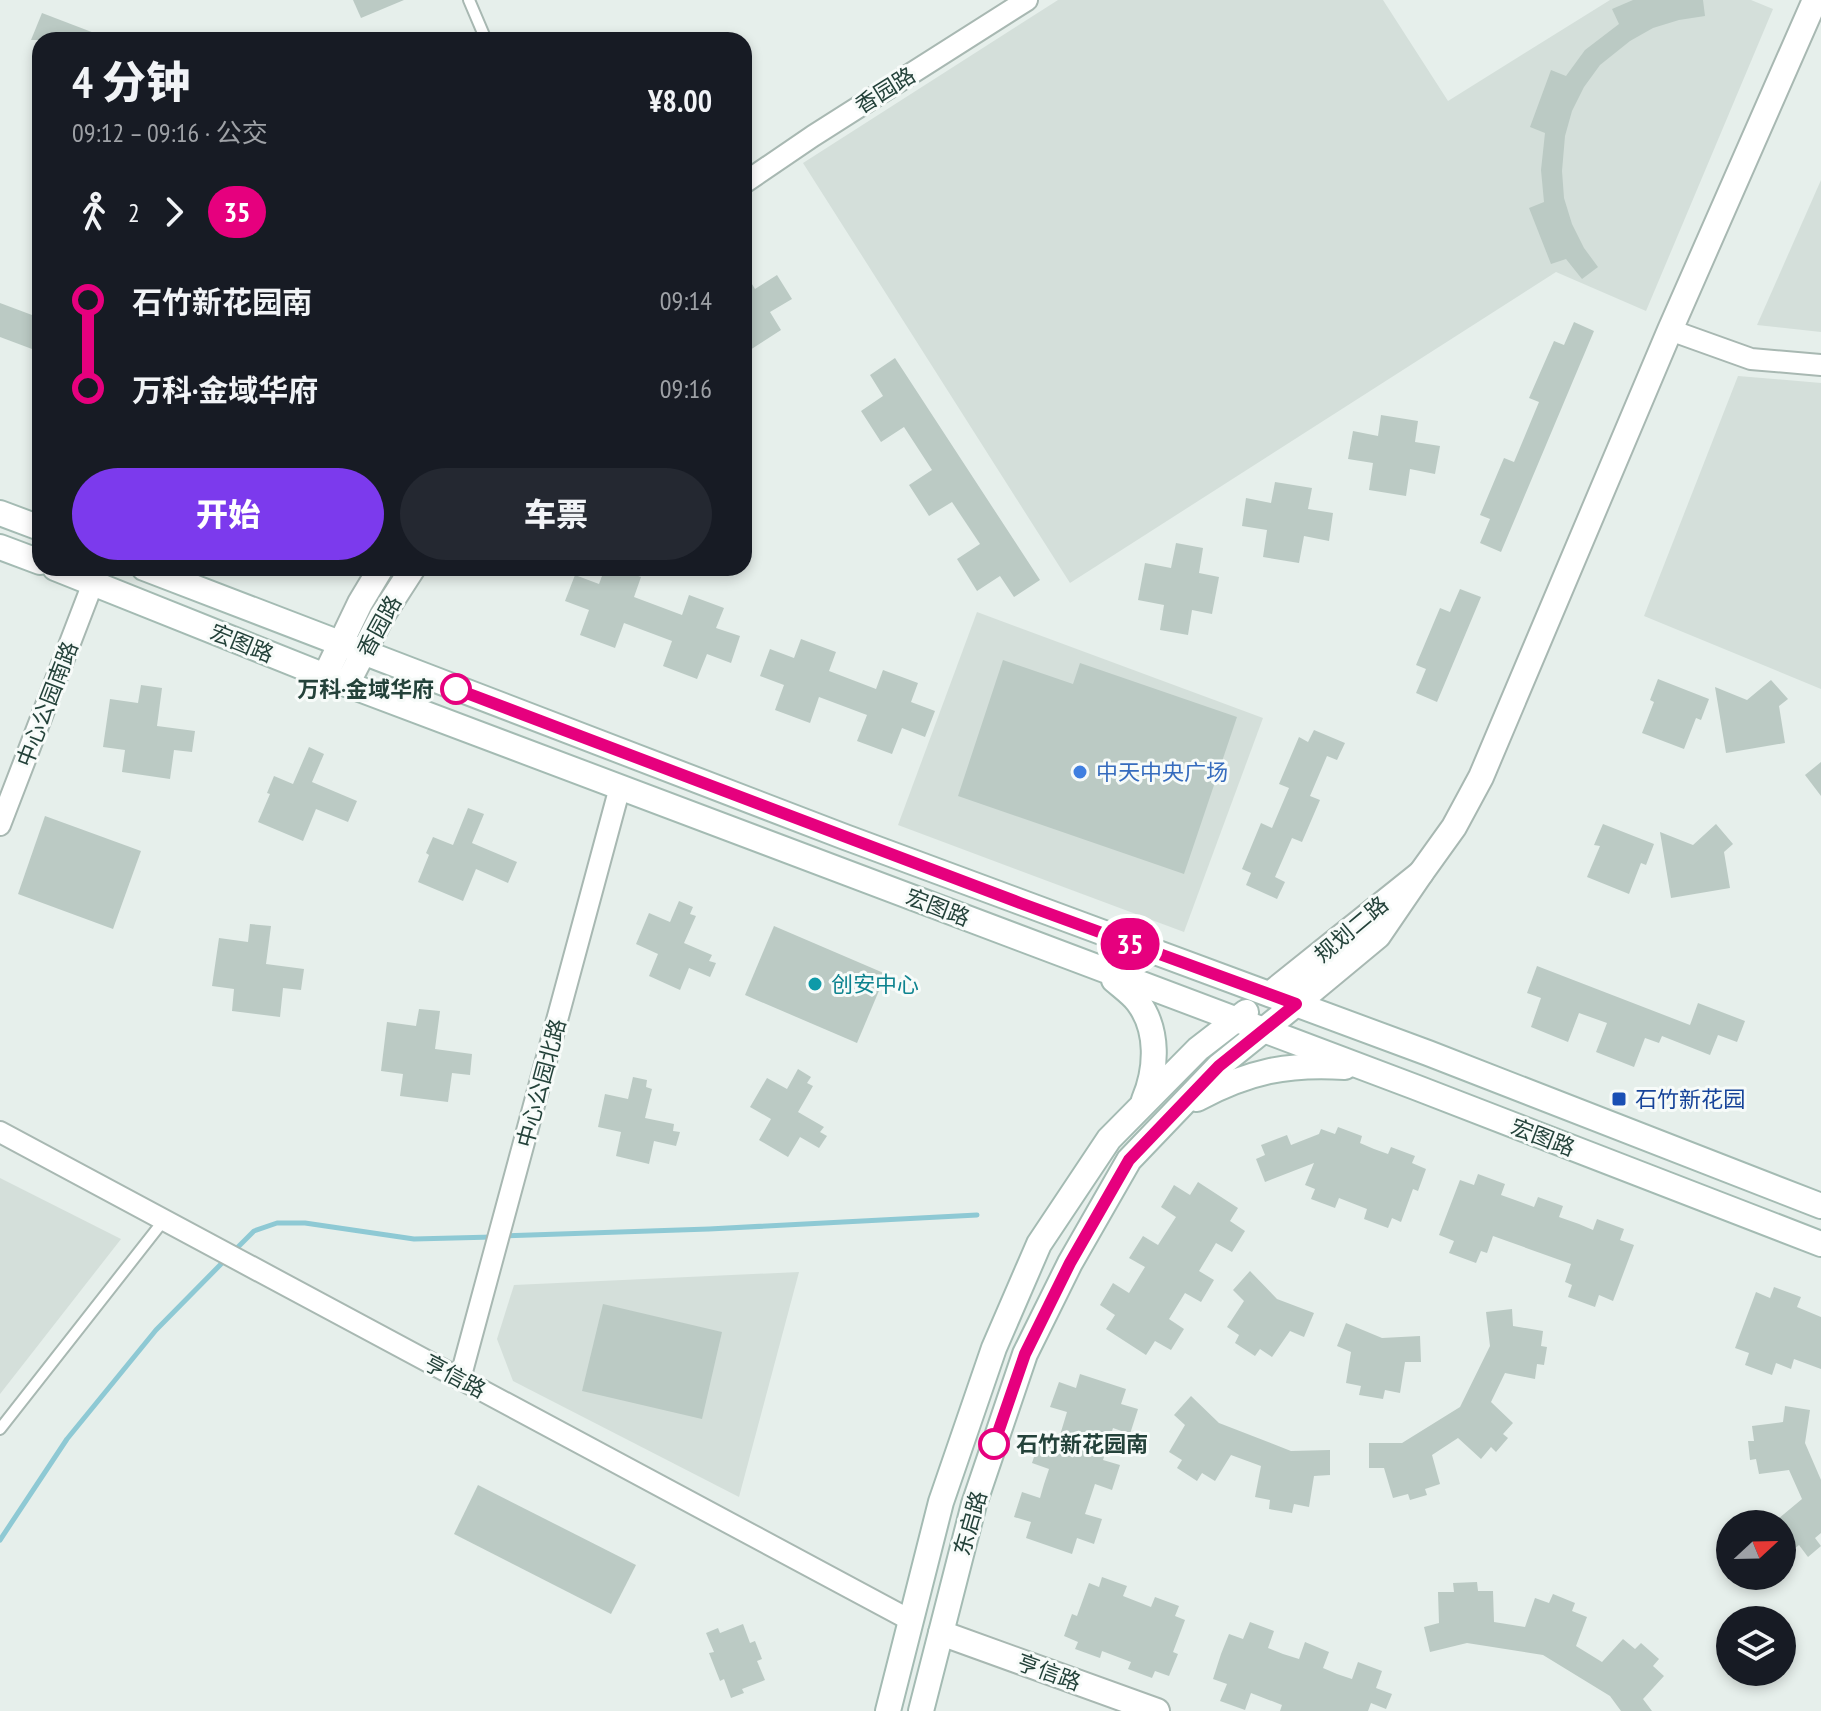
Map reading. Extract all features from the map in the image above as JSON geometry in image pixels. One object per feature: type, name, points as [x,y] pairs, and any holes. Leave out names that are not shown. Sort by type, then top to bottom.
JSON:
[{"type":"main road","points":[[1421,873],[1454,827],[1481,777],[1670,330],[1815,0]]},
{"type":"main road","points":[[0,513],[32,525]]},
{"type":"main road","points":[[0,547],[32,559]]},
{"type":"main road","name":"宏图路","points":[[75,576],[336,680],[1366,1068],[1821,1244]]},
{"type":"main road","name":"宏图路","points":[[165,576],[888,854],[1181,964],[1270,994],[1821,1206]]},
{"type":"main road","name":"香园路","points":[[336,680],[352,648],[378,576]]},
{"type":"main road","name":"香园路","points":[[352,648],[382,616],[408,576]]},
{"type":"main road","name":"规划二路","points":[[1142,1106],[1198,1049],[1421,873]]},
{"type":"main road","name":"规划二路","points":[[1296,1004],[1378,936],[1421,873]]},
{"type":"main road","points":[[1104,971],[1138,1001],[1151,1028],[1155,1060],[1151,1083],[1142,1106]]},
{"type":"main road","name":"东启路","points":[[921,1711],[974,1504],[1025,1354],[1070,1263],[1129,1160],[1219,1066],[1296,1004]]},
{"type":"main road","points":[[1177,1110],[1228,1082],[1278,1068],[1366,1068]]},
{"type":"main road","name":"东启路","points":[[888,1711],[941,1502],[994,1348],[1039,1244],[1109,1139],[1142,1106]]},
{"type":"main road","name":"亨信路","points":[[941,1633],[1157,1711]]},
{"type":"street","name":"香园路","points":[[752,178],[1027,0]]},
{"type":"street","points":[[1670,330],[1751,359],[1821,365]]},
{"type":"street","name":"中心公园南路","points":[[0,825],[93,583]]},
{"type":"street","name":"中心公园北路","points":[[460,1379],[620,787]]},
{"type":"street","name":"亨信路","points":[[0,1132],[910,1620]]},
{"type":"lane","points":[[469,0],[483,32]]},
{"type":"lane","points":[[0,1429],[164,1220]]},
{"type":"shaded area","points":[[1058,0],[1383,0],[1448,101],[1610,0],[1751,0],[1773,9],[1646,311],[1556,272],[1070,583],[803,163]]},
{"type":"shaded area","points":[[1821,180],[1821,332],[1757,325]]},
{"type":"shaded area","points":[[1738,376],[1821,383],[1821,689],[1644,616]]},
{"type":"shaded area","name":"中天中央广场","points":[[977,612],[1263,718],[1184,932],[898,825]]},
{"type":"shaded area","points":[[0,1178],[121,1239],[0,1394]]},
{"type":"shaded area","points":[[799,1272],[739,1497],[513,1381],[497,1339],[514,1285]]},
{"type":"building","points":[[353,0],[404,0],[361,18]]},
{"type":"building","points":[[1633,0],[1703,0],[1705,16],[1653,28],[1630,41],[1600,65],[1572,111],[1565,136],[1562,171],[1564,198],[1572,224],[1598,267],[1582,279],[1566,259],[1551,264],[1529,208],[1544,202],[1541,170],[1545,133],[1530,127],[1551,70],[1566,76],[1585,50],[1619,24],[1612,9]]},
{"type":"building","points":[[42,13],[92,32],[34,32]]},
{"type":"building","points":[[777,275],[792,299],[770,312],[781,330],[752,349],[752,284],[755,289]]},
{"type":"building","points":[[0,303],[32,315],[32,349],[0,337]]},
{"type":"building","points":[[1574,322],[1594,331],[1501,552],[1480,543],[1490,519],[1480,515],[1504,458],[1514,462],[1539,402],[1529,398],[1554,341],[1564,345]]},
{"type":"building","points":[[895,358],[1040,580],[1014,597],[1000,576],[977,591],[957,559],[980,544],[952,502],[929,516],[909,485],[932,470],[904,427],[881,442],[861,411],[883,396],[870,375]]},
{"type":"building","points":[[1381,415],[1418,421],[1415,442],[1440,446],[1435,474],[1410,469],[1406,496],[1369,490],[1373,463],[1348,459],[1353,431],[1378,436]]},
{"type":"building","points":[[1275,482],[1312,488],[1308,509],[1333,513],[1329,541],[1304,536],[1299,563],[1263,557],[1267,530],[1242,526],[1246,498],[1271,503]]},
{"type":"building","points":[[1176,543],[1203,548],[1199,573],[1219,577],[1212,614],[1192,610],[1188,635],[1160,630],[1164,605],[1138,600],[1145,563],[1171,568]]},
{"type":"building","points":[[575,576],[599,584],[602,576],[638,576],[641,577],[634,597],[682,615],[689,595],[724,608],[716,628],[740,636],[731,663],[707,654],[697,679],[663,666],[672,641],[624,623],[615,648],[580,635],[589,610],[565,601]]},
{"type":"building","points":[[1460,589],[1481,597],[1437,702],[1416,693],[1426,669],[1416,665],[1440,608],[1450,612]]},
{"type":"building","points":[[801,639],[836,652],[829,671],[876,689],[883,670],[918,683],[911,702],[935,711],[925,737],[902,728],[892,754],[857,741],[867,715],[819,697],[810,723],[775,710],[784,685],[760,676],[770,649],[794,658]]},
{"type":"building","points":[[1003,660],[1073,684],[1080,663],[1237,717],[1184,874],[958,796]]},
{"type":"building","points":[[1658,679],[1709,699],[1701,720],[1696,718],[1684,749],[1642,733],[1654,702],[1650,700]]},
{"type":"building","points":[[1771,680],[1788,699],[1779,706],[1785,743],[1726,753],[1715,687],[1747,700]]},
{"type":"building","points":[[141,685],[162,688],[157,726],[195,731],[192,752],[174,750],[170,779],[122,772],[125,750],[103,747],[110,699],[138,703]]},
{"type":"building","points":[[1314,730],[1345,743],[1337,760],[1327,756],[1310,796],[1320,800],[1302,842],[1292,838],[1275,877],[1285,882],[1277,899],[1246,885],[1251,873],[1242,869],[1261,823],[1272,828],[1289,788],[1279,784],[1299,737],[1308,742]]},
{"type":"building","points":[[309,747],[324,754],[312,782],[357,801],[348,822],[316,809],[303,841],[258,822],[274,776],[293,784]]},
{"type":"building","points":[[1821,762],[1821,796],[1805,775]]},
{"type":"building","points":[[468,808],[484,814],[472,843],[517,862],[508,883],[476,869],[463,901],[418,882],[433,837],[453,845]]},
{"type":"building","points":[[45,816],[141,851],[113,929],[18,894]]},
{"type":"building","points":[[1603,824],[1654,844],[1646,865],[1641,863],[1629,894],[1587,877],[1600,846],[1594,845]]},
{"type":"building","points":[[1716,824],[1733,844],[1724,852],[1730,888],[1671,898],[1660,832],[1693,845]]},
{"type":"building","points":[[679,901],[693,907],[690,914],[696,916],[684,943],[712,955],[709,961],[716,963],[710,977],[689,968],[680,990],[649,976],[658,954],[636,944],[649,913],[670,922]]},
{"type":"building","points":[[250,924],[271,926],[266,964],[304,969],[301,990],[283,988],[280,1017],[232,1011],[234,989],[212,986],[219,938],[248,942]]},
{"type":"building","name":"创安中心","points":[[774,926],[886,974],[857,1043],[745,995]]},
{"type":"building","points":[[1537,966],[1690,1025],[1698,1003],[1745,1021],[1737,1042],[1718,1035],[1710,1055],[1662,1036],[1659,1043],[1645,1038],[1634,1067],[1596,1052],[1607,1023],[1579,1013],[1568,1042],[1531,1027],[1541,998],[1527,993]]},
{"type":"building","points":[[419,1009],[440,1011],[435,1049],[472,1054],[470,1075],[452,1073],[448,1102],[400,1096],[403,1074],[381,1071],[387,1022],[416,1026]]},
{"type":"building","points":[[798,1069],[811,1077],[807,1083],[813,1086],[798,1112],[824,1127],[820,1132],[827,1136],[819,1148],[800,1137],[788,1157],[759,1140],[771,1119],[750,1107],[767,1078],[787,1089]]},
{"type":"building","points":[[633,1077],[647,1080],[646,1087],[652,1089],[645,1118],[674,1124],[673,1131],[680,1132],[676,1146],[654,1141],[649,1164],[616,1156],[621,1132],[598,1127],[605,1094],[628,1099]]},
{"type":"building","points":[[1338,1127],[1362,1136],[1360,1143],[1374,1149],[1388,1154],[1391,1147],[1415,1156],[1412,1163],[1426,1169],[1418,1191],[1413,1189],[1401,1222],[1392,1218],[1388,1228],[1364,1219],[1367,1209],[1339,1198],[1335,1208],[1311,1199],[1315,1189],[1305,1185],[1314,1163],[1265,1182],[1256,1159],[1265,1155],[1261,1145],[1287,1135],[1291,1145],[1319,1134],[1321,1129],[1335,1134]]},
{"type":"building","points":[[1478,1174],[1505,1184],[1501,1195],[1534,1207],[1538,1197],[1563,1206],[1559,1217],[1593,1230],[1597,1219],[1624,1229],[1620,1240],[1634,1245],[1613,1301],[1599,1295],[1595,1307],[1568,1297],[1572,1285],[1565,1282],[1571,1264],[1493,1236],[1487,1253],[1481,1251],[1476,1263],[1449,1253],[1454,1241],[1439,1235],[1460,1180],[1474,1185]]},
{"type":"building","points":[[1198,1182],[1238,1208],[1230,1221],[1245,1231],[1232,1252],[1216,1243],[1199,1271],[1214,1280],[1201,1302],[1185,1293],[1169,1319],[1184,1329],[1171,1350],[1155,1341],[1146,1355],[1106,1329],[1115,1315],[1100,1305],[1113,1283],[1129,1293],[1145,1267],[1129,1258],[1143,1236],[1158,1245],[1176,1217],[1161,1207],[1174,1185],[1190,1195]]},
{"type":"building","points":[[1250,1271],[1277,1299],[1314,1313],[1304,1337],[1290,1331],[1272,1357],[1260,1349],[1255,1356],[1235,1343],[1239,1335],[1227,1327],[1244,1301],[1233,1290]]},
{"type":"building","points":[[1774,1287],[1801,1297],[1797,1307],[1821,1317],[1821,1369],[1794,1359],[1791,1369],[1776,1363],[1772,1375],[1745,1365],[1749,1353],[1735,1348],[1756,1292],[1770,1298]]},
{"type":"building","points":[[603,1304],[722,1332],[702,1419],[582,1391]]},
{"type":"building","points":[[1512,1309],[1513,1326],[1543,1331],[1541,1346],[1547,1347],[1544,1365],[1537,1364],[1535,1379],[1505,1373],[1491,1402],[1513,1423],[1503,1434],[1508,1438],[1496,1452],[1491,1447],[1481,1459],[1458,1438],[1432,1455],[1440,1484],[1425,1489],[1427,1495],[1410,1500],[1408,1494],[1393,1498],[1384,1468],[1369,1468],[1369,1443],[1402,1443],[1460,1407],[1490,1346],[1486,1312]]},
{"type":"building","points":[[1346,1323],[1382,1338],[1420,1336],[1421,1362],[1405,1362],[1400,1393],[1385,1390],[1383,1399],[1359,1395],[1361,1386],[1346,1383],[1351,1352],[1337,1346]]},
{"type":"building","points":[[1080,1374],[1126,1389],[1121,1404],[1138,1409],[1130,1434],[1113,1428],[1103,1460],[1120,1465],[1112,1490],[1095,1484],[1085,1514],[1102,1519],[1094,1544],[1077,1538],[1072,1554],[1026,1538],[1031,1522],[1014,1517],[1022,1492],[1040,1498],[1049,1469],[1032,1463],[1040,1439],[1057,1445],[1067,1412],[1050,1407],[1059,1382],[1076,1388]]},
{"type":"building","points":[[1191,1396],[1219,1423],[1291,1451],[1330,1450],[1330,1475],[1314,1476],[1309,1507],[1294,1504],[1292,1513],[1269,1509],[1270,1500],[1255,1497],[1261,1466],[1231,1455],[1215,1481],[1202,1473],[1197,1481],[1177,1468],[1182,1460],[1169,1452],[1185,1425],[1174,1415]]},
{"type":"building","points":[[1785,1406],[1810,1410],[1805,1443],[1821,1480],[1821,1533],[1815,1538],[1821,1546],[1808,1557],[1799,1545],[1796,1547],[1796,1510],[1789,1510],[1802,1499],[1789,1470],[1759,1474],[1756,1459],[1750,1460],[1748,1441],[1754,1441],[1752,1426],[1783,1422]]},
{"type":"building","points":[[478,1485],[636,1565],[611,1614],[454,1534]]},
{"type":"building","points":[[1102,1577],[1127,1586],[1123,1596],[1151,1607],[1155,1597],[1179,1606],[1175,1616],[1185,1620],[1173,1652],[1178,1654],[1169,1676],[1155,1671],[1152,1678],[1128,1669],[1131,1662],[1102,1651],[1100,1658],[1075,1649],[1078,1642],[1064,1636],[1072,1614],[1077,1616],[1089,1583],[1099,1587]]},
{"type":"building","points":[[1477,1582],[1478,1591],[1493,1591],[1494,1622],[1525,1627],[1535,1598],[1549,1603],[1553,1594],[1575,1603],[1572,1611],[1587,1617],[1576,1646],[1602,1662],[1623,1639],[1635,1649],[1641,1643],[1659,1659],[1653,1666],[1664,1676],[1643,1699],[1652,1711],[1621,1711],[1610,1696],[1543,1655],[1467,1643],[1430,1652],[1424,1627],[1439,1623],[1438,1592],[1454,1592],[1453,1583]]},
{"type":"building","points":[[1250,1622],[1274,1631],[1268,1648],[1283,1654],[1299,1659],[1305,1642],[1329,1652],[1323,1668],[1337,1674],[1352,1679],[1358,1662],[1382,1671],[1376,1688],[1392,1694],[1386,1709],[1371,1703],[1368,1711],[1280,1711],[1282,1705],[1251,1693],[1245,1710],[1220,1701],[1227,1684],[1213,1679],[1221,1654],[1229,1634],[1243,1639]]},
{"type":"building","points":[[743,1624],[750,1643],[755,1641],[762,1659],[757,1661],[765,1680],[742,1689],[744,1693],[731,1698],[724,1679],[720,1681],[709,1653],[714,1652],[706,1633],[718,1628],[720,1633]]},
{"type":"waterway","points":[[503,1236],[977,1215]]},
{"type":"waterway","points":[[234,1251],[254,1231],[277,1223],[305,1223],[414,1239],[493,1237]]},
{"type":"waterway","points":[[0,1540],[67,1439],[156,1330],[227,1258]]},
{"type":"bus line","name":"35","points":[[456,689],[1296,1004],[1219,1066],[1129,1160],[1070,1263],[1025,1354],[994,1444]]},
{"type":"place","name":"万科·金域华府","points":[[456,689]]},
{"type":"place","name":"中天中央广场","points":[[1080,772]]},
{"type":"place","name":"创安中心","points":[[815,984]]},
{"type":"place","name":"石竹新花园","points":[[1619,1099]]},
{"type":"place","name":"石竹新花园南","points":[[994,1444]]}]
